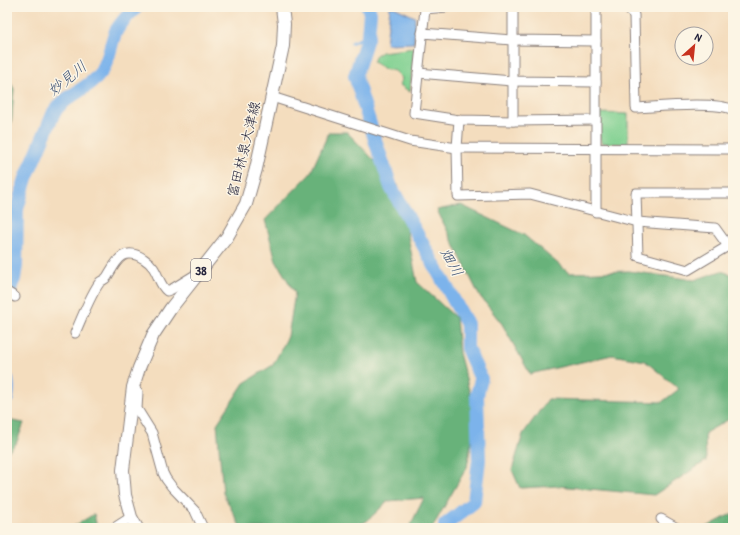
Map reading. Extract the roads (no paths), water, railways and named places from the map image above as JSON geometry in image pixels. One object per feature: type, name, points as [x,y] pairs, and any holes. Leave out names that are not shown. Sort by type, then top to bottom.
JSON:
[{"type":"main road","name":"富田林泉大津線","points":[[137,528],[131,517],[125,495],[123,470],[133,387],[138,368],[153,335],[171,308],[227,237],[246,204],[256,169],[283,46],[284,24],[282,7]]},
{"type":"street","points":[[447,7],[425,9],[414,113],[460,120],[596,120]]},
{"type":"street","points":[[513,7],[513,121]]},
{"type":"street","points":[[596,7],[596,212]]},
{"type":"street","points":[[626,7],[634,15],[636,108],[710,105],[733,110]]},
{"type":"street","points":[[422,33],[512,40],[596,41]]},
{"type":"street","points":[[418,73],[512,81],[596,82]]},
{"type":"street","points":[[272,97],[410,141],[457,148],[733,149]]},
{"type":"street","points":[[460,120],[457,148],[458,196],[530,194],[637,222],[715,228],[731,244],[688,270],[638,256],[637,222],[636,193],[733,193]]},
{"type":"street","points":[[75,333],[84,311],[100,281],[106,279],[115,262],[126,254],[134,254],[149,262],[155,269],[167,291],[188,278],[198,274]]},
{"type":"street","points":[[7,292],[15,297]]},
{"type":"street","points":[[133,387],[138,392],[139,413],[152,433],[162,473],[172,487],[195,511],[203,528]]},
{"type":"street","points":[[114,528],[131,517]]},
{"type":"street","points":[[662,519],[677,528]]},
{"type":"water","points":[[390,7],[394,7],[415,17],[414,43],[386,44]]},
{"type":"waterway","name":"妙見川","points":[[7,297],[14,279],[16,266],[17,209],[26,178],[54,112],[59,106],[90,83],[101,72],[108,57],[116,31],[136,7]]},
{"type":"waterway","name":"畑川","points":[[368,7],[370,13],[368,35],[355,76],[391,187],[467,324],[467,348],[481,379],[477,395],[479,460],[474,502],[445,525],[445,528]]},
{"type":"waterway","points":[[351,43],[368,35]]},
{"type":"waterway","name":"妙見川","points":[[7,379],[7,398]]}]
